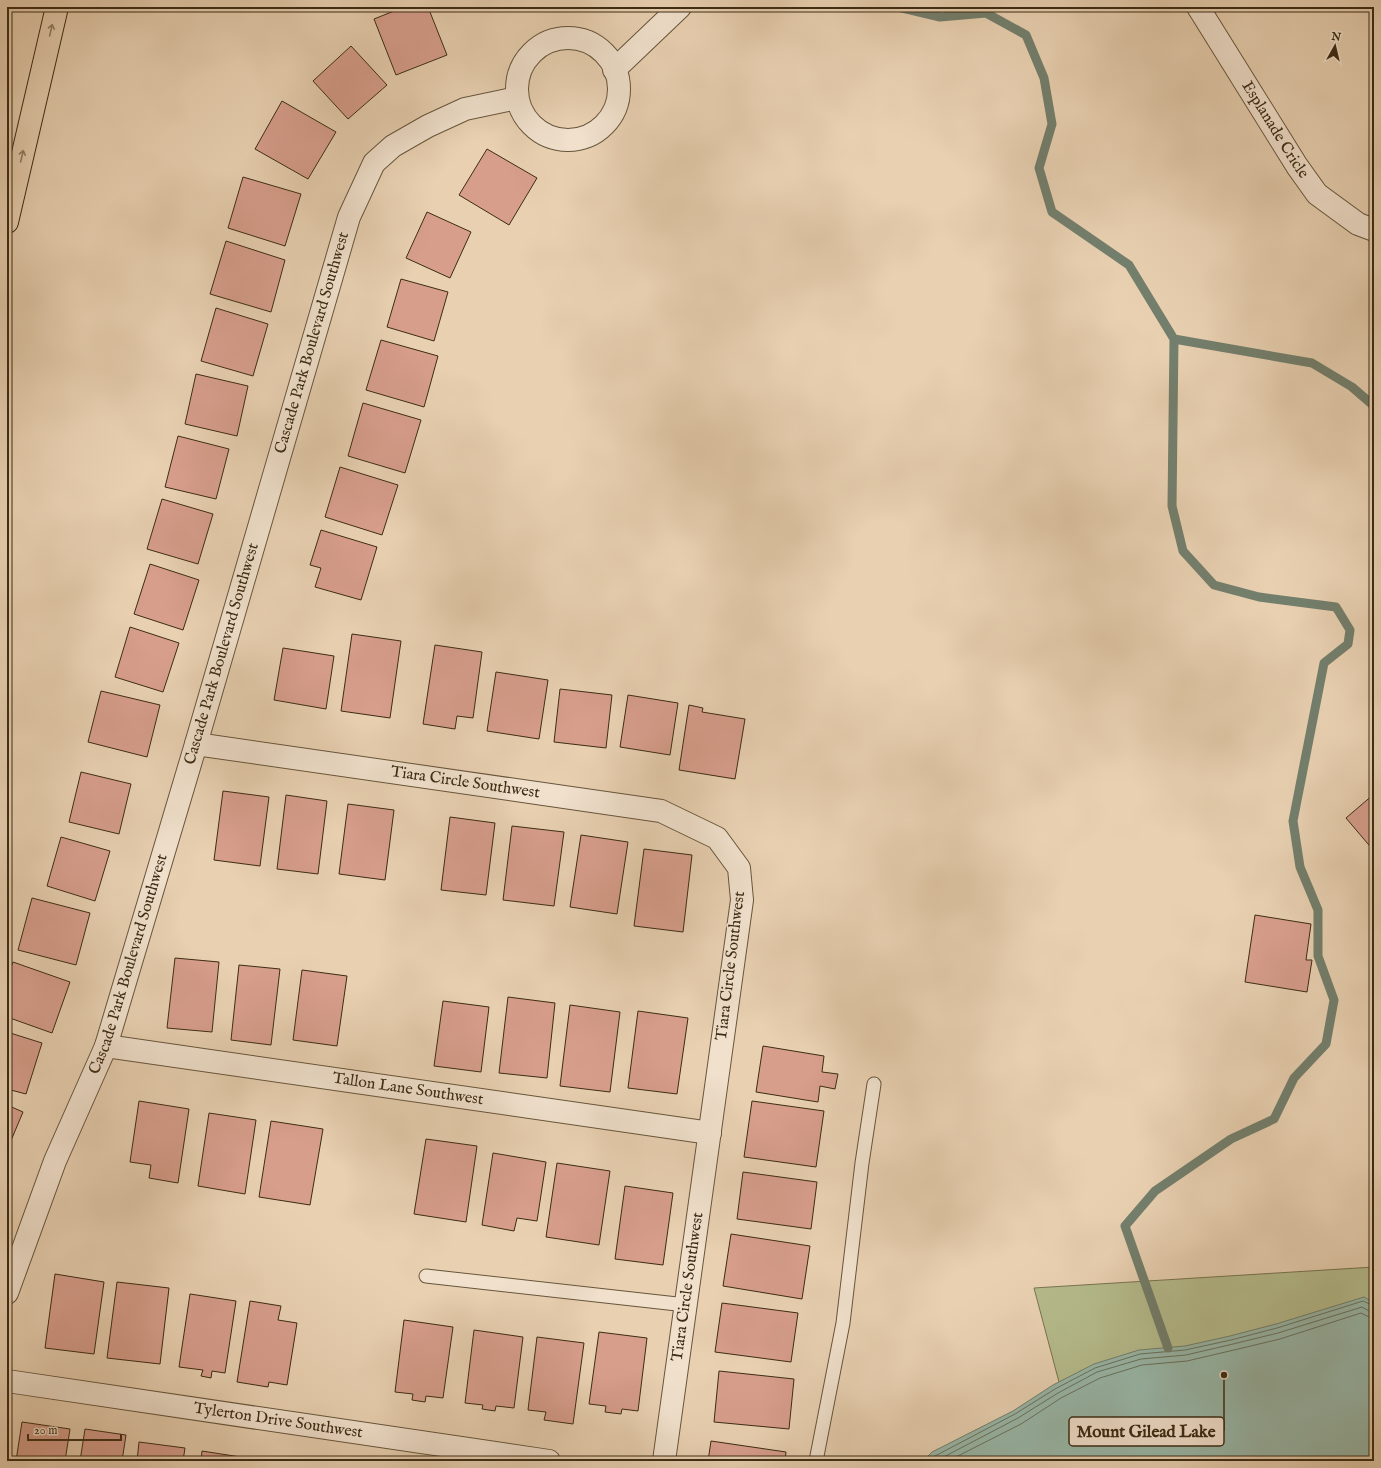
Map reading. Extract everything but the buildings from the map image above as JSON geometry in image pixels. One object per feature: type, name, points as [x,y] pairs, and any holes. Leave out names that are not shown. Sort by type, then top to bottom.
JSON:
[{"type":"highway","points":[[7,222],[57,7]]},
{"type":"street","points":[[614,70],[680,7]]},
{"type":"street","name":"Esplanade Cricle","points":[[1198,7],[1297,166],[1317,194],[1358,224],[1374,230]]},
{"type":"street","points":[[563,38],[581,40],[596,47],[606,56],[614,70],[619,81],[616,107],[605,125],[589,136],[572,140],[548,136],[527,121],[517,98],[520,71],[530,55],[546,43],[563,38]]},
{"type":"street","name":"Cascade Park Boulevard Southwest","points":[[7,1293],[55,1161],[106,1046],[196,744],[349,217],[374,163],[393,146],[428,126],[465,109],[517,98]]},
{"type":"street","name":"Tiara Circle Southwest","points":[[196,744],[661,810],[718,838],[739,868],[742,900],[664,1461]]},
{"type":"street","name":"Tallon Lane Southwest","points":[[106,1046],[710,1133]]},
{"type":"street","name":"Tylerton Drive Southwest","points":[[7,1381],[549,1461]]},
{"type":"lane","points":[[816,1461],[843,1323],[862,1163],[874,1084]]},
{"type":"lane","points":[[426,1276],[686,1305]]},
{"type":"green space","points":[[1374,1267],[1374,1461],[1080,1461],[1034,1288]]},
{"type":"water","points":[[1364,1297],[1374,1303],[1374,1461],[923,1461],[932,1452],[1013,1411],[1053,1385],[1094,1364],[1139,1350],[1185,1346],[1230,1336],[1276,1324]]},
{"type":"waterway","points":[[898,7],[940,17],[986,13],[1026,35],[1044,78],[1052,124],[1039,168],[1052,212],[1129,265],[1174,339],[1172,506],[1183,551],[1214,585],[1259,597],[1336,607],[1350,630],[1348,644],[1324,663],[1293,821],[1300,867],[1318,910],[1318,956],[1334,1000],[1326,1044],[1294,1078],[1274,1119],[1231,1139],[1155,1191],[1125,1226],[1168,1348]]},
{"type":"waterway","points":[[1174,339],[1312,363],[1352,387],[1374,406]]},
{"type":"place","name":"Mount Gilead Lake","points":[[1224,1375]]}]
